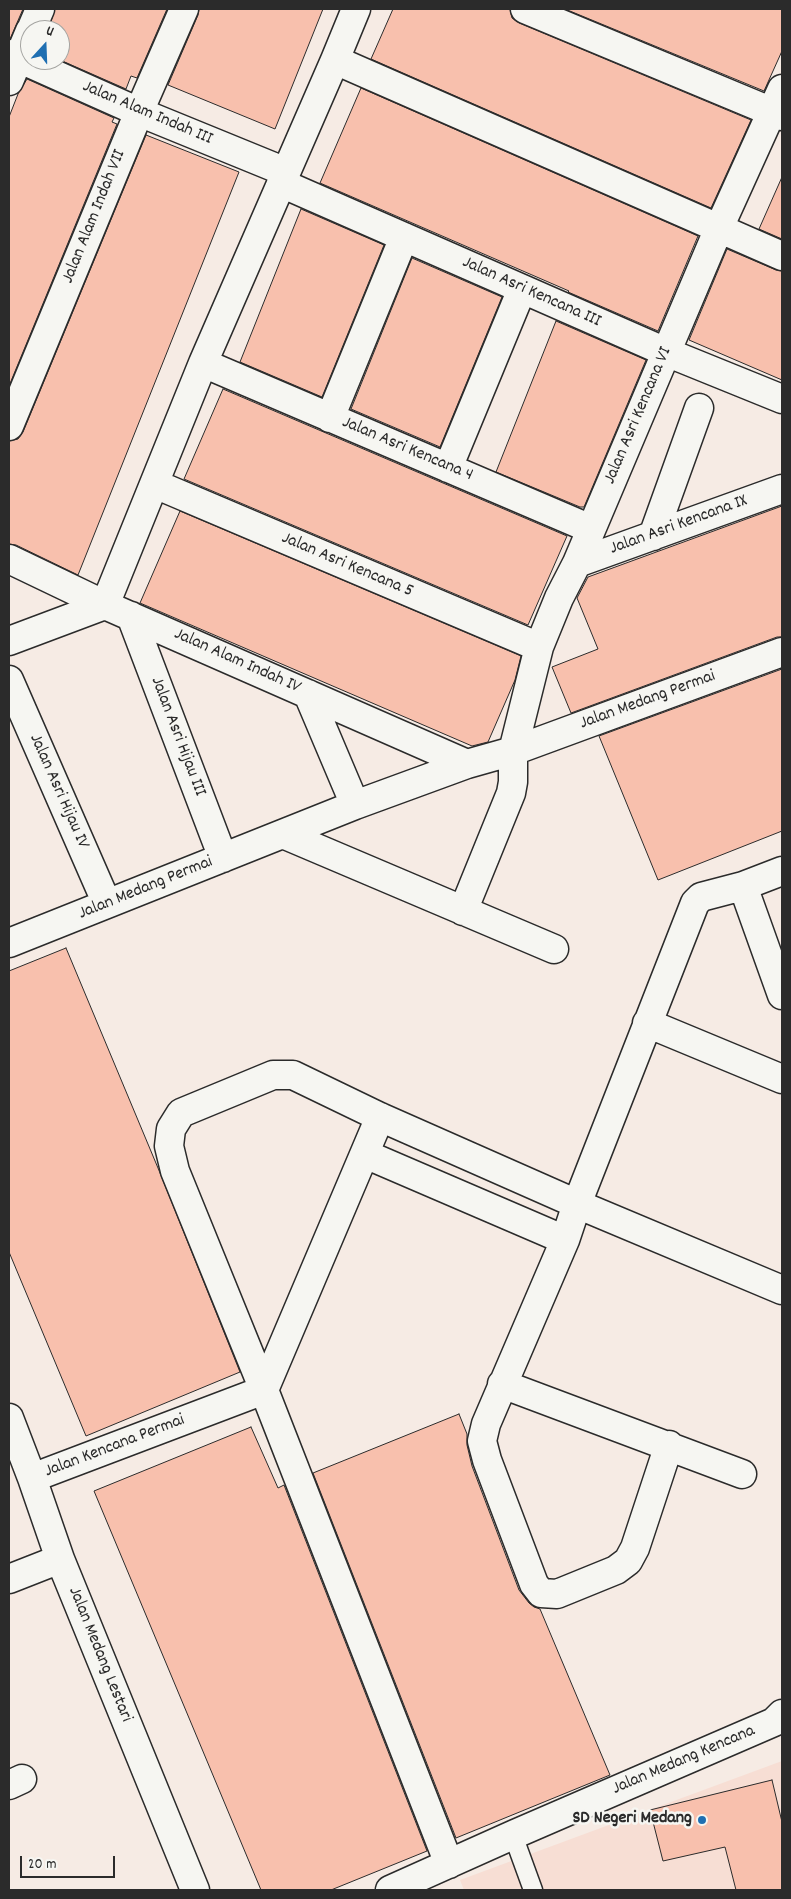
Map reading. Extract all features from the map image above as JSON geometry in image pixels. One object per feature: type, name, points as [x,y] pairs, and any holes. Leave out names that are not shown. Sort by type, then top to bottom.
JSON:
[{"type":"street","name":"Jalan Alam Indah VII","points":[[9,426],[139,112],[184,9]]},
{"type":"street","points":[[9,641],[105,605],[155,484],[213,368],[283,177],[356,9]]},
{"type":"street","points":[[525,9],[779,106]]},
{"type":"street","points":[[12,64],[20,49]]},
{"type":"street","points":[[335,60],[782,256]]},
{"type":"street","name":"Jalan Alam Indah III","points":[[12,64],[139,112],[283,177]]},
{"type":"street","name":"Jalan Asri Kencana VI","points":[[513,750],[539,647],[559,598],[592,529],[666,352],[711,225],[779,106]]},
{"type":"street","name":"Jalan Asri Kencana III","points":[[283,177],[404,237],[666,352],[782,398]]},
{"type":"street","points":[[330,418],[404,237]]},
{"type":"street","points":[[448,468],[522,289]]},
{"type":"street","name":"Jalan Asri Kencana 4","points":[[213,368],[592,529]]},
{"type":"street","points":[[653,536],[699,408]]},
{"type":"street","name":"Jalan Asri Kencana 5","points":[[155,484],[539,647]]},
{"type":"street","name":"Jalan Asri Kencana IX","points":[[577,563],[782,489]]},
{"type":"street","name":"Jalan Alam Indah IV","points":[[9,559],[105,605],[467,764]]},
{"type":"street","name":"Jalan Asri Hijau III","points":[[131,616],[223,858]]},
{"type":"street","name":"Jalan Medang Permai","points":[[9,943],[354,805],[467,764],[513,750],[782,652]]},
{"type":"street","name":"Jalan Asri Hijau IV","points":[[9,680],[108,904]]},
{"type":"street","points":[[308,694],[354,805]]},
{"type":"street","points":[[463,911],[511,793],[513,750]]},
{"type":"street","points":[[283,834],[554,949]]},
{"type":"street","points":[[669,1445],[635,1548],[628,1561],[616,1570],[557,1594],[542,1593],[534,1584],[487,1460],[482,1441],[486,1424],[565,1240],[577,1204],[695,903],[701,897],[743,886],[782,871]]},
{"type":"street","points":[[743,886],[782,995]]},
{"type":"street","points":[[647,1023],[782,1079]]},
{"type":"street","points":[[449,1864],[264,1390],[175,1171],[169,1146],[171,1129],[181,1113],[273,1075],[293,1075],[380,1117],[577,1204],[782,1290]]},
{"type":"street","points":[[264,1390],[380,1117]]},
{"type":"street","points":[[365,1154],[565,1240]]},
{"type":"street","points":[[502,1384],[669,1445],[742,1474]]},
{"type":"street","name":"Jalan Kencana Permai","points":[[32,1478],[264,1390]]},
{"type":"street","name":"Jalan Medang Lestari","points":[[9,1418],[60,1559],[195,1890]]},
{"type":"street","points":[[9,1579],[60,1559]]},
{"type":"street","name":"Jalan Medang Kencana","points":[[390,1890],[774,1722],[782,1714]]},
{"type":"lane","points":[[513,1835],[533,1890]]},
{"type":"shaded area","name":"SD Negeri Medang","points":[[782,1761],[782,1890],[464,1890],[460,1880]]},
{"type":"building","points":[[9,9],[23,9],[10,39],[9,39]]},
{"type":"building","points":[[55,9],[167,9],[137,78],[131,76],[126,89],[70,64],[70,20],[51,20]]},
{"type":"building","points":[[199,9],[323,9],[275,129],[168,85]]},
{"type":"building","points":[[393,9],[510,9],[512,18],[519,23],[751,120],[711,208],[371,59]]},
{"type":"building","points":[[565,9],[782,9],[782,51],[764,91]]},
{"type":"building","points":[[27,79],[114,118],[112,122],[117,124],[9,386],[9,117],[18,94]]},
{"type":"building","points":[[361,88],[698,236],[658,331],[320,183]]},
{"type":"building","points":[[146,135],[239,172],[78,575],[16,545],[9,544],[9,441],[18,439],[23,432]]},
{"type":"building","points":[[782,177],[782,239],[759,229]]},
{"type":"building","points":[[301,209],[384,245],[322,397],[240,362]]},
{"type":"building","points":[[727,249],[782,271],[782,380],[689,340]]},
{"type":"building","points":[[412,258],[502,297],[440,447],[351,409]]},
{"type":"building","points":[[556,321],[646,360],[584,507],[496,472]]},
{"type":"building","points":[[223,389],[567,536],[528,625],[184,479]]},
{"type":"building","points":[[782,506],[782,637],[777,637],[571,713],[552,667],[598,649],[577,598],[588,577]]},
{"type":"building","points":[[180,511],[521,656],[515,680],[488,742],[472,746],[140,603]]},
{"type":"building","points":[[782,669],[782,831],[658,880],[599,736]]},
{"type":"building","points":[[66,948],[158,1168],[240,1372],[86,1436],[9,1252],[9,971]]},
{"type":"building","points":[[459,1414],[467,1434],[467,1445],[472,1466],[519,1590],[529,1603],[540,1609],[610,1775],[456,1838],[313,1473]]},
{"type":"building","points":[[251,1427],[278,1488],[284,1485],[427,1851],[331,1890],[261,1890],[94,1491]]},
{"type":"building","points":[[772,1780],[782,1822],[782,1890],[736,1890],[725,1847],[663,1861],[650,1810]]},
{"type":"place","name":"SD Negeri Medang","points":[[702,1820]]}]
